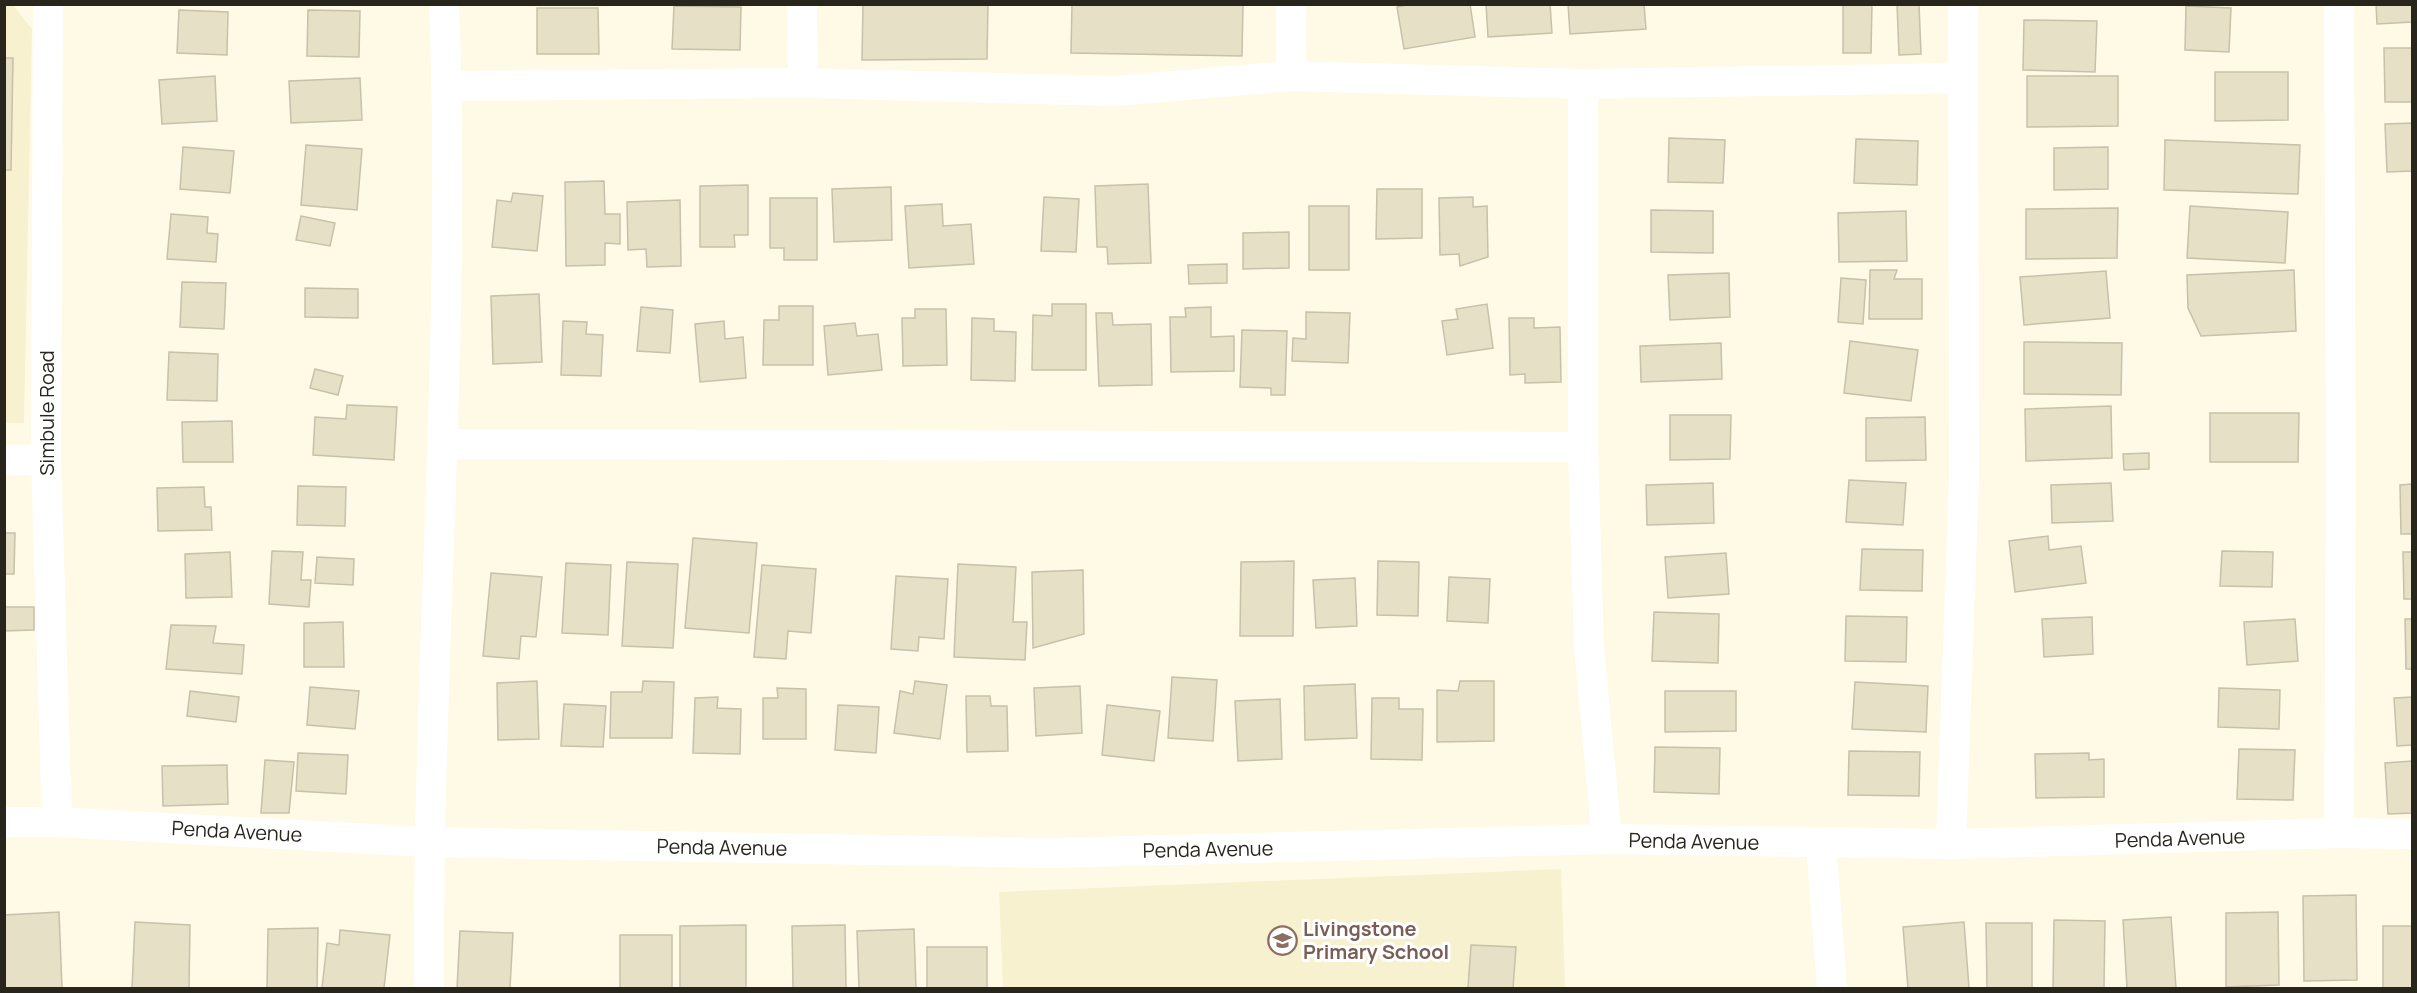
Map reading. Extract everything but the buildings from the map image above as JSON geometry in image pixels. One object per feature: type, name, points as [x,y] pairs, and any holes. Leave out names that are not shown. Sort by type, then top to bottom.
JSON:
[{"type":"street","name":"Simbule Road","points":[[48,4],[46,460],[57,822]]},
{"type":"street","points":[[429,988],[428,842],[444,444],[447,86],[444,4]]},
{"type":"street","points":[[802,4],[803,83]]},
{"type":"street","points":[[1291,4],[1291,76]]},
{"type":"street","points":[[1951,844],[1964,476],[1961,78],[1963,4]]},
{"type":"street","points":[[2339,4],[2341,450],[2339,833]]},
{"type":"street","points":[[447,86],[803,83],[1115,91],[1291,76],[1583,84],[1961,78]]},
{"type":"street","points":[[1583,84],[1582,447],[1589,647],[1607,839]]},
{"type":"street","points":[[444,444],[1582,447]]},
{"type":"street","points":[[4,460],[46,460]]},
{"type":"street","name":"Penda Avenue","points":[[4,822],[57,822],[428,842],[1050,853],[1607,839],[1951,844],[2339,833],[2412,834]]},
{"type":"street","points":[[1821,843],[1832,988]]},
{"type":"shaded area","points":[[12,4],[32,29],[24,423],[5,423],[4,5]]},
{"type":"shaded area","name":"Livingstone Primary School","points":[[1561,869],[1565,988],[1003,988],[999,892]]},
{"type":"place","name":"Livingstone Primary School","points":[[1282,940]]}]
